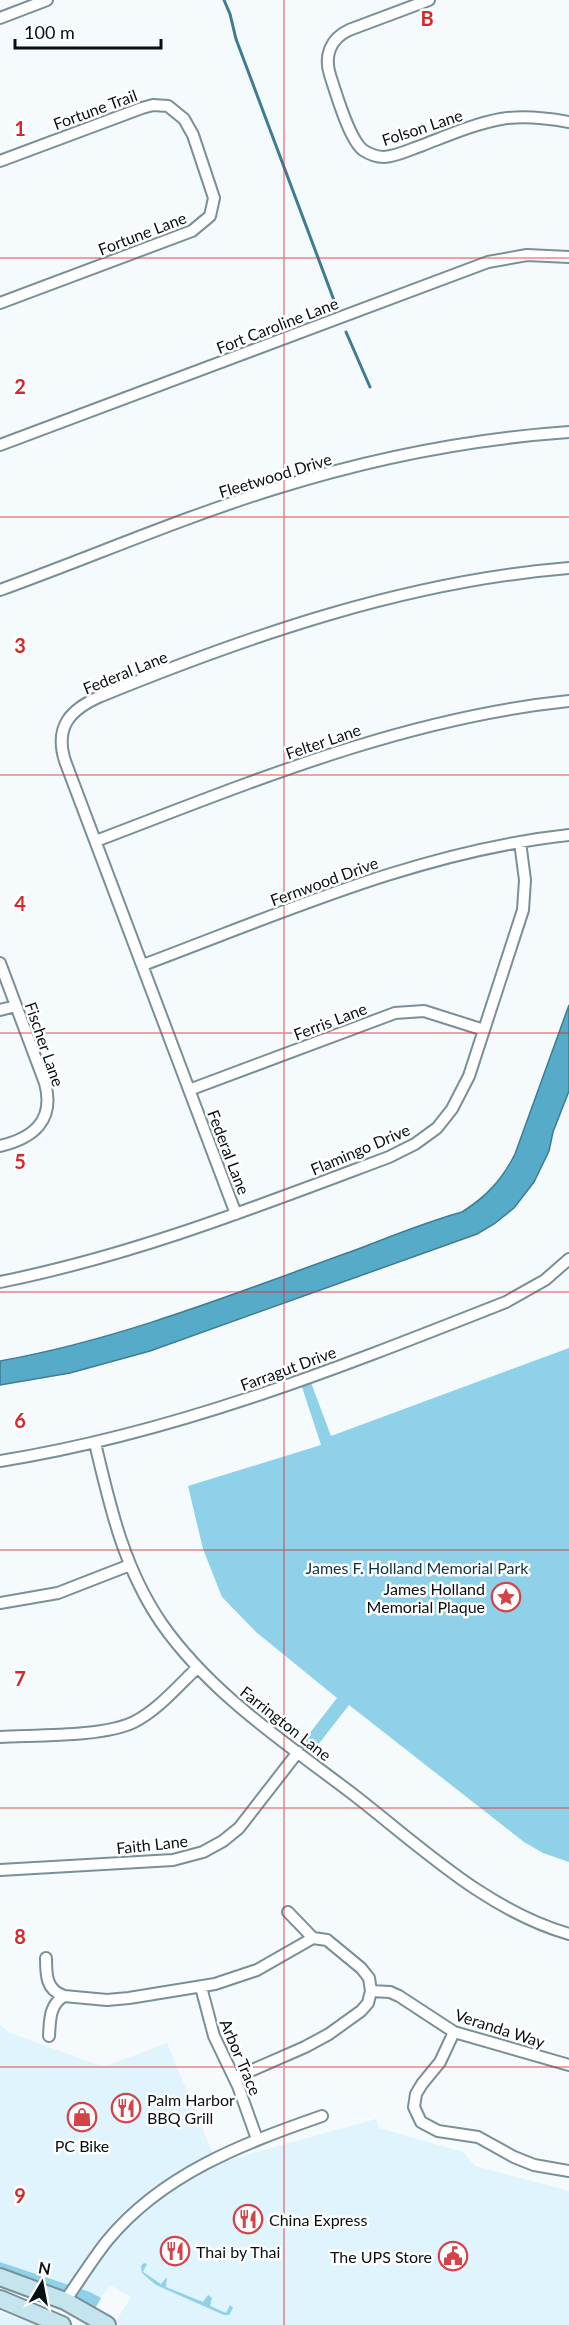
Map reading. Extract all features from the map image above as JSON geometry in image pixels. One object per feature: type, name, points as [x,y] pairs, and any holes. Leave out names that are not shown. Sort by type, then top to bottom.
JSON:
[{"type":"street","points":[[0,18],[47,0]]},
{"type":"street","name":"Folson Lane","points":[[429,0],[349,30],[338,36],[332,45],[327,61],[329,72],[353,136],[361,148],[373,155],[389,156],[470,127],[504,118],[537,118],[569,122]]},
{"type":"street","name":"Fortune Trail","points":[[0,161],[142,108],[158,104],[168,106]]},
{"type":"street","name":"Fortune Lane","points":[[0,303],[192,231],[207,219],[214,203],[212,189],[188,124],[180,114],[168,106]]},
{"type":"street","name":"Fort Caroline Lane","points":[[0,445],[488,262],[535,254],[569,257]]},
{"type":"street","name":"Fleetwood Drive","points":[[0,590],[210,511],[309,479],[438,449],[569,432]]},
{"type":"street","name":"Federal Lane","points":[[236,1214],[62,749],[66,722],[82,705],[109,692],[296,623],[356,606],[461,582],[569,567]]},
{"type":"street","name":"Felter Lane","points":[[96,841],[297,765],[370,741],[483,714],[569,701]]},
{"type":"street","name":"Fernwood Drive","points":[[142,965],[376,878],[458,855],[569,835]]},
{"type":"street","name":"Flamingo Drive","points":[[0,1282],[111,1256],[183,1234],[390,1156],[421,1141],[443,1121],[459,1098],[469,1076],[523,910],[525,880],[520,842]]},
{"type":"street","name":"Fischer Lane","points":[[0,963],[45,1083],[48,1103],[44,1117],[33,1133],[19,1141],[0,1146]]},
{"type":"street","points":[[0,1010],[16,1006]]},
{"type":"street","name":"Ferris Lane","points":[[189,1090],[395,1013],[424,1011],[484,1030]]},
{"type":"street","name":"Farragut Drive","points":[[0,1461],[94,1443],[247,1400],[526,1293],[569,1259]]},
{"type":"street","name":"Farrington Lane","points":[[94,1443],[114,1523],[130,1565],[161,1621],[198,1668],[247,1713],[487,1897],[526,1919],[569,1934]]},
{"type":"street","points":[[0,1603],[58,1593],[130,1565]]},
{"type":"street","points":[[0,1737],[100,1731],[123,1726],[146,1715],[198,1668]]},
{"type":"street","name":"Faith Lane","points":[[0,1870],[173,1860],[203,1852],[223,1841],[239,1828],[298,1752]]},
{"type":"street","points":[[288,1912],[313,1938]]},
{"type":"street","points":[[46,1958],[50,1986],[55,1993],[64,1996],[117,1999],[201,1987],[237,1978],[257,1970],[313,1938],[327,1940],[361,1968],[369,1978],[371,1991],[368,2003],[362,2011],[329,2034],[234,2078]]},
{"type":"street","name":"Arbor Trace","points":[[201,1987],[214,2036],[234,2078],[257,2139]]},
{"type":"street","name":"Veranda Way","points":[[371,1991],[390,1992],[399,1996],[454,2032],[569,2066]]},
{"type":"street","points":[[49,2036],[52,2009],[56,2001],[64,1996]]},
{"type":"street","points":[[454,2032],[440,2062],[416,2094],[414,2107],[421,2122],[438,2131],[478,2137],[534,2165],[569,2171]]},
{"type":"street","points":[[65,2301],[107,2240],[148,2202],[197,2167],[257,2139],[322,2116]]},
{"type":"street","points":[[0,2277],[65,2301],[107,2325]]},
{"type":"street","points":[[0,2299],[62,2325]]},
{"type":"shaded area","points":[[569,1005],[569,1091],[553,1132],[549,1151],[534,1182],[514,1208],[494,1224],[477,1234],[150,1351],[70,1373],[0,1385],[0,1361],[46,1352],[181,1313],[462,1212],[471,1206],[499,1180],[515,1154]]},
{"type":"shaded area","points":[[0,2025],[10,2033],[104,2067],[167,2043],[217,2163],[376,2119],[379,2128],[463,2152],[475,2166],[569,2191],[569,2325],[121,2325],[116,2321],[131,2297],[110,2285],[101,2298],[90,2292],[0,2262]]},
{"type":"shaded area","points":[[0,2312],[27,2321],[34,2325],[0,2325]]},
{"type":"green space","name":"James F. Holland Memorial Park","points":[[569,1348],[569,1862],[543,1853],[524,1842],[349,1705],[310,1755],[299,1747],[337,1698],[256,1632],[222,1597],[203,1549],[188,1486],[321,1445],[301,1384],[310,1380],[331,1436]]},
{"type":"green space","points":[[0,2262],[90,2292],[101,2298],[95,2309],[0,2272]]},
{"type":"green space","points":[[144,2263],[147,2264],[143,2272],[161,2284],[167,2277],[166,2287],[203,2302],[208,2295],[212,2298],[210,2306],[226,2313],[230,2305],[233,2308],[229,2315],[224,2315],[156,2285],[142,2273],[141,2266]]},
{"type":"waterway","points":[[224,0],[236,39],[335,303]]},
{"type":"waterway","points":[[346,332],[370,387]]},
{"type":"place","name":"James Holland Memorial Plaque","points":[[506,1597]]},
{"type":"place","name":"Palm Harbor BBQ Grill","points":[[126,2108]]},
{"type":"place","name":"PC Bike","points":[[82,2117]]},
{"type":"place","name":"China Express","points":[[248,2219]]},
{"type":"place","name":"Thai by Thai","points":[[175,2251]]},
{"type":"place","name":"The UPS Store","points":[[453,2256]]}]
